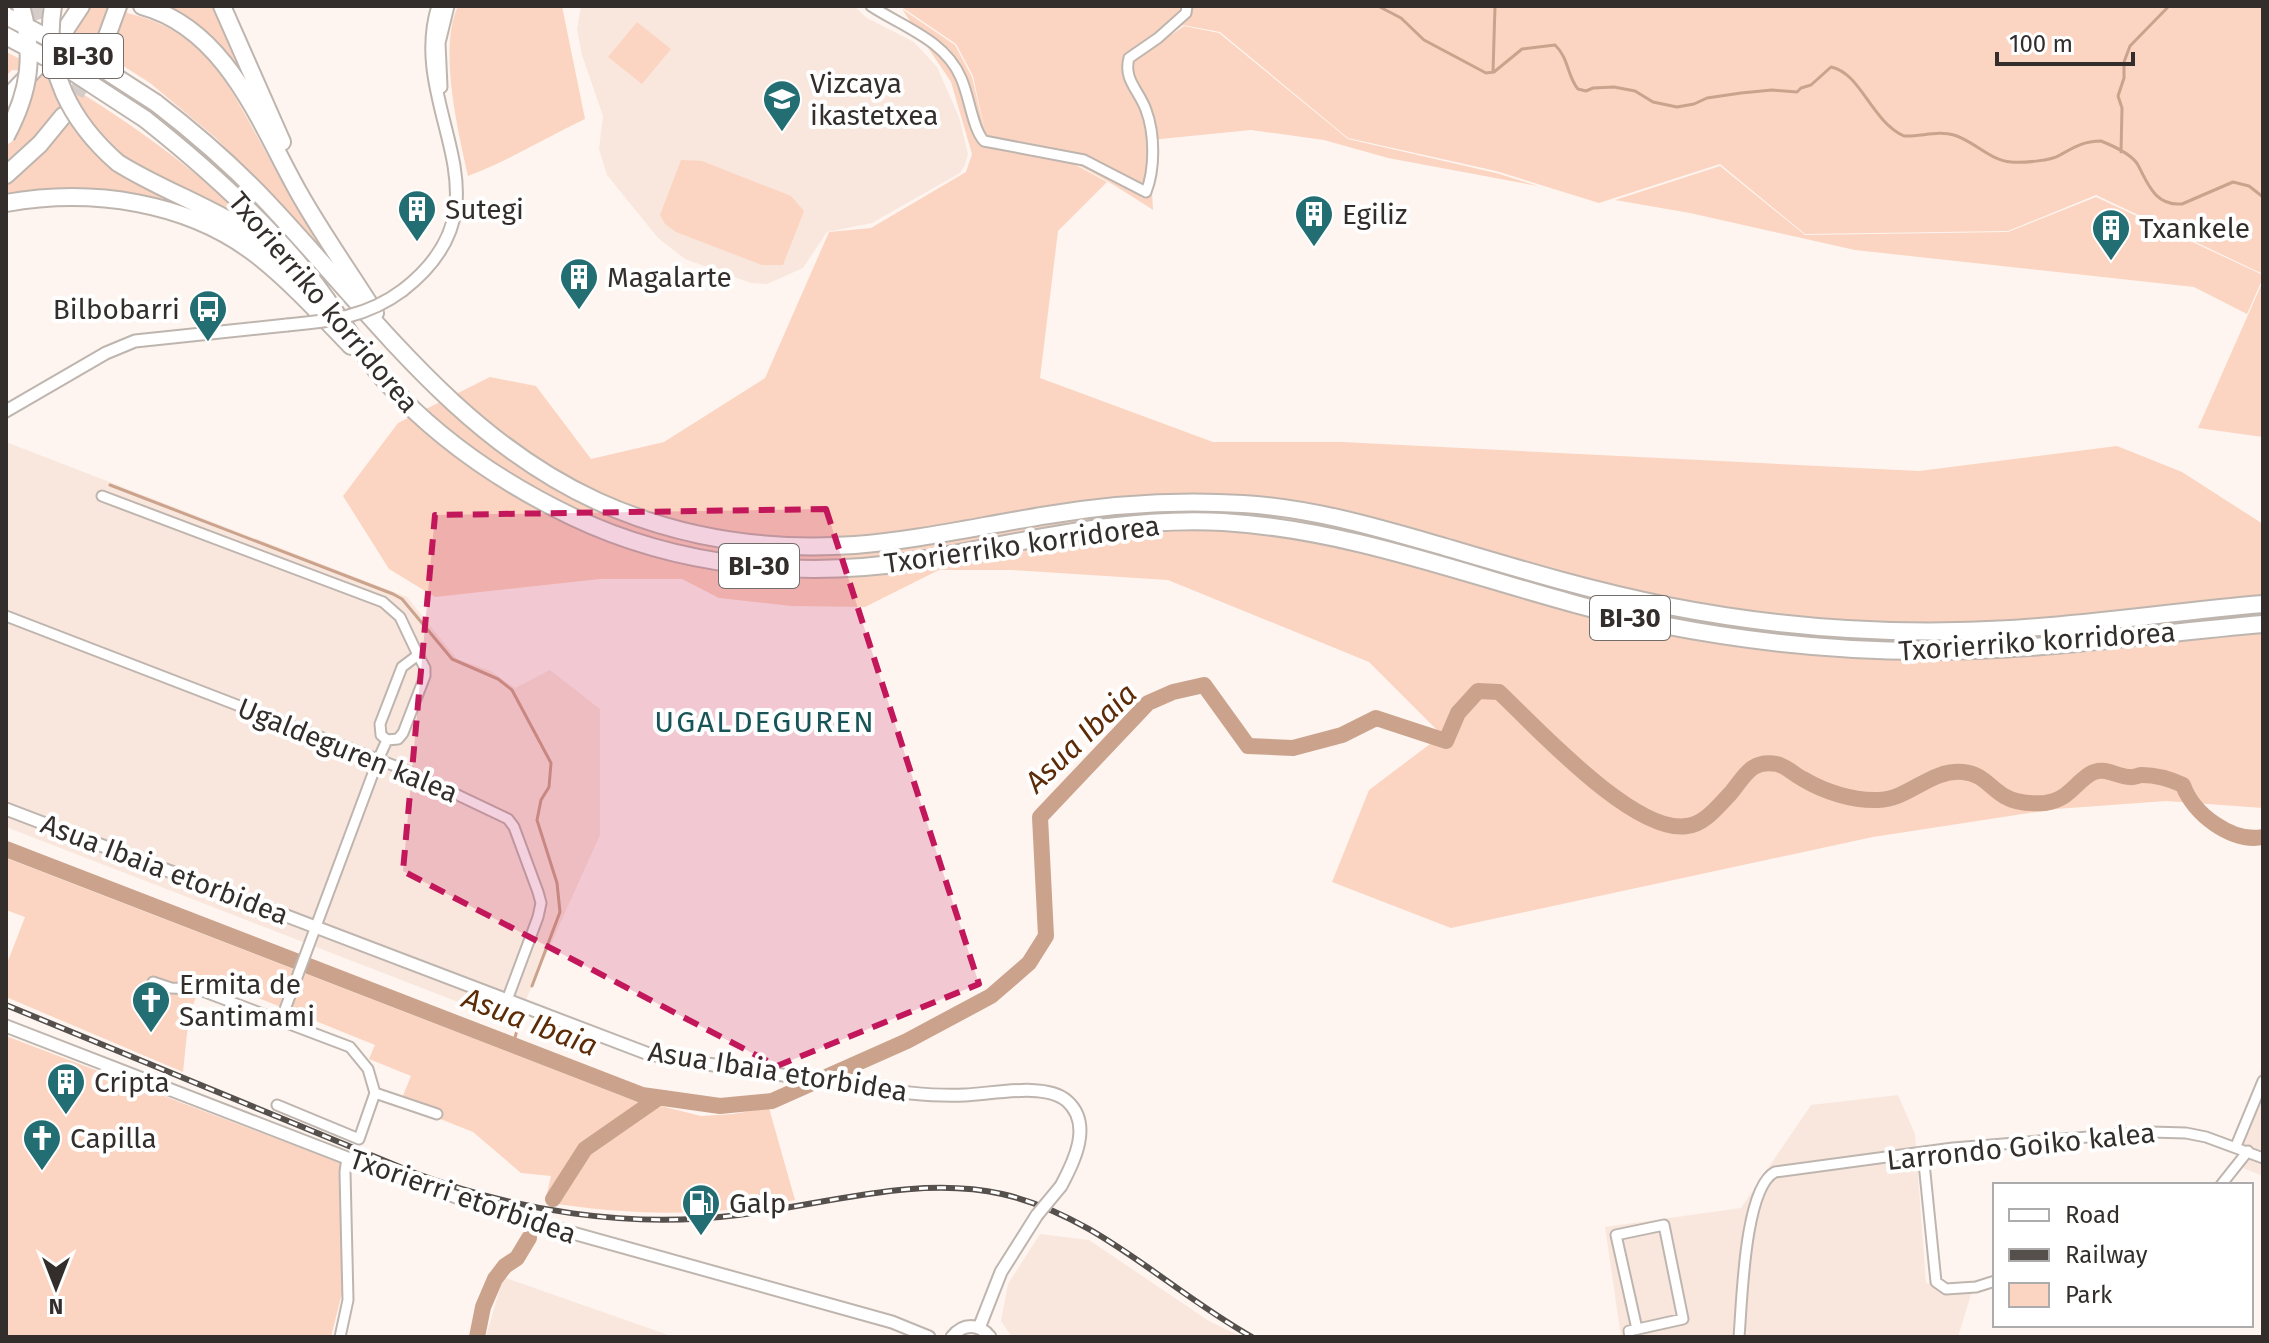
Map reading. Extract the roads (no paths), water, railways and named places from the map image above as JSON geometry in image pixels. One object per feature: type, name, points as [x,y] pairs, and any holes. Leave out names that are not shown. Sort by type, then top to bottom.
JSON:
[{"type":"highway","points":[[6,136],[21,102],[31,54],[21,6]]},
{"type":"highway","points":[[53,6],[52,55],[61,88],[79,124],[97,145],[145,180],[213,211],[259,239],[284,260],[358,343]]},
{"type":"highway","points":[[6,85],[44,48],[70,6]]},
{"type":"highway","points":[[6,99],[50,53],[81,6]]},
{"type":"highway","points":[[103,47],[118,6]]},
{"type":"highway","points":[[142,6],[183,25],[218,57],[245,94],[320,227],[397,348]]},
{"type":"highway","points":[[222,6],[320,227]]},
{"type":"highway","name":"Txorierriko korridorea","points":[[6,16],[83,56],[156,103],[193,132],[255,190],[397,348],[478,426],[525,461],[594,500],[634,517],[692,533],[734,542],[781,546],[859,545],[1093,508],[1214,502],[1267,506],[1334,517],[1597,591],[1701,612],[1804,626],[1884,631],[1994,630],[2263,604]]},
{"type":"highway","name":"Txorierriko korridorea","points":[[6,36],[73,72],[145,119],[208,170],[273,234],[333,305],[383,379],[434,429],[497,475],[580,520],[648,545],[690,556],[742,565],[796,569],[869,566],[1102,527],[1209,522],[1266,526],[1327,536],[1609,614],[1698,632],[1791,644],[1884,650],[1975,650],[2050,646],[2263,624]]},
{"type":"highway","points":[[6,175],[20,164],[63,116]]},
{"type":"highway","points":[[6,203],[58,197],[119,199],[170,212],[220,233],[256,254],[293,287],[383,379]]},
{"type":"street","points":[[6,411],[106,353],[135,341],[348,318],[376,308],[420,275],[436,255],[453,214],[456,169],[445,119],[433,84],[431,60],[438,6]]},
{"type":"street","points":[[445,119],[439,54],[448,6]]},
{"type":"street","points":[[871,6],[924,36],[951,59],[984,141],[1084,160],[1146,192],[1152,153],[1146,109],[1130,83],[1126,68],[1129,58],[1186,13],[1187,6]]},
{"type":"street","points":[[102,496],[383,602],[400,617],[425,668],[425,676],[401,737],[387,740],[381,735],[380,724],[402,667],[418,655]]},
{"type":"street","name":"Ugaldeguren kalea","points":[[6,616],[378,760],[437,784],[508,819],[514,827],[541,903],[507,1000]]},
{"type":"street","points":[[281,1020],[387,740]]},
{"type":"street","name":"Asua Ibaia etorbidea","points":[[6,809],[646,1053],[879,1089],[961,1095],[1036,1091],[1059,1096],[1072,1107],[1080,1127],[1080,1142],[1061,1186],[1013,1249],[979,1328]]},
{"type":"street","points":[[153,982],[171,988],[197,989],[350,1047],[368,1069],[375,1093],[359,1139],[277,1105]]},
{"type":"street","name":"Txorierri etorbidea","points":[[6,1026],[448,1195],[551,1229],[892,1322],[929,1337]]},
{"type":"street","points":[[2236,1146],[2263,1081]]},
{"type":"street","points":[[375,1093],[437,1114]]},
{"type":"street","name":"Larrondo Goiko kalea","points":[[1739,1337],[1752,1212],[1766,1179],[1775,1172],[1953,1148],[2168,1132],[2206,1137],[2263,1158]]},
{"type":"street","points":[[2223,1183],[2248,1151]]},
{"type":"street","points":[[1923,1153],[1936,1282],[1946,1289],[1976,1287],[1993,1282]]},
{"type":"street","points":[[340,1337],[348,1300],[347,1158]]},
{"type":"street","points":[[1664,1225],[1683,1319],[1633,1333],[1616,1235],[1664,1225]]},
{"type":"street","points":[[952,1337],[966,1327],[979,1328],[990,1337]]},
{"type":"waterway","points":[[1378,6],[1401,18],[1424,40],[1486,73],[1494,72],[1522,49],[1555,45],[1578,89],[1586,91],[1614,87],[1635,91],[1653,102],[1677,107],[1741,93],[1772,90],[1797,92],[1811,85],[1831,67],[1850,78],[1883,120],[1904,136],[1954,135],[1996,158],[2016,162],[2050,159],[2079,145],[2101,141],[2131,157],[2159,198],[2173,204],[2182,204],[2233,182],[2249,186],[2263,197]]},
{"type":"waterway","points":[[1493,72],[1495,6]]},
{"type":"waterway","points":[[2121,152],[2122,108],[2118,96],[2124,78],[2124,62],[2130,46],[2169,6]]},
{"type":"waterway","points":[[110,485],[393,594],[402,599],[452,659],[498,679],[512,690],[551,763],[549,787],[541,800],[537,820],[557,883],[560,912],[532,986]]},
{"type":"waterway","name":"Asua Ibaia","points":[[6,849],[642,1095],[720,1106],[772,1101],[907,1041],[991,996],[1029,963],[1046,936],[1040,817],[1148,703],[1173,692],[1204,685],[1248,746],[1293,748],[1342,735],[1376,718],[1446,741],[1458,713],[1478,691],[1499,692],[1587,776],[1641,814],[1666,824],[1687,826],[1700,822],[1716,809],[1749,771],[1768,763],[1780,765],[1830,792],[1869,800],[1900,795],[1951,772],[1976,775],[2009,798],[2035,803],[2059,799],[2095,772],[2105,771],[2125,777],[2153,776],[2183,785],[2195,806],[2227,831],[2251,838],[2263,837]]},
{"type":"waterway","points":[[513,1044],[519,1024]]},
{"type":"waterway","points":[[553,1199],[585,1149],[657,1099]]},
{"type":"waterway","points":[[477,1337],[483,1307],[495,1279],[505,1266],[517,1258],[529,1238]]},
{"type":"tunnel","points":[[6,25],[54,6]]},
{"type":"tunnel","points":[[64,115],[103,47]]},
{"type":"railway","points":[[6,1005],[412,1172],[451,1186],[532,1206],[614,1218],[697,1219],[903,1190],[969,1189],[1002,1194],[1037,1204],[1101,1236],[1252,1337]]},
{"type":"place","name":"Vizcaya ikastetxea","points":[[782,133]]},
{"type":"place","name":"Sutegi","points":[[417,243]]},
{"type":"place","name":"Egiliz","points":[[1314,248]]},
{"type":"place","name":"Txankele","points":[[2111,262]]},
{"type":"place","name":"Magalarte","points":[[579,311]]},
{"type":"place","name":"Bilbobarri","points":[[208,343]]},
{"type":"place","name":"Ermita de Santimami","points":[[151,1034]]},
{"type":"place","name":"Cripta","points":[[66,1116]]},
{"type":"place","name":"Capilla","points":[[42,1172]]},
{"type":"place","name":"Galp","points":[[701,1237]]},
{"type":"district","name":"UGALDEGUREN","points":[[765,722]]}]
